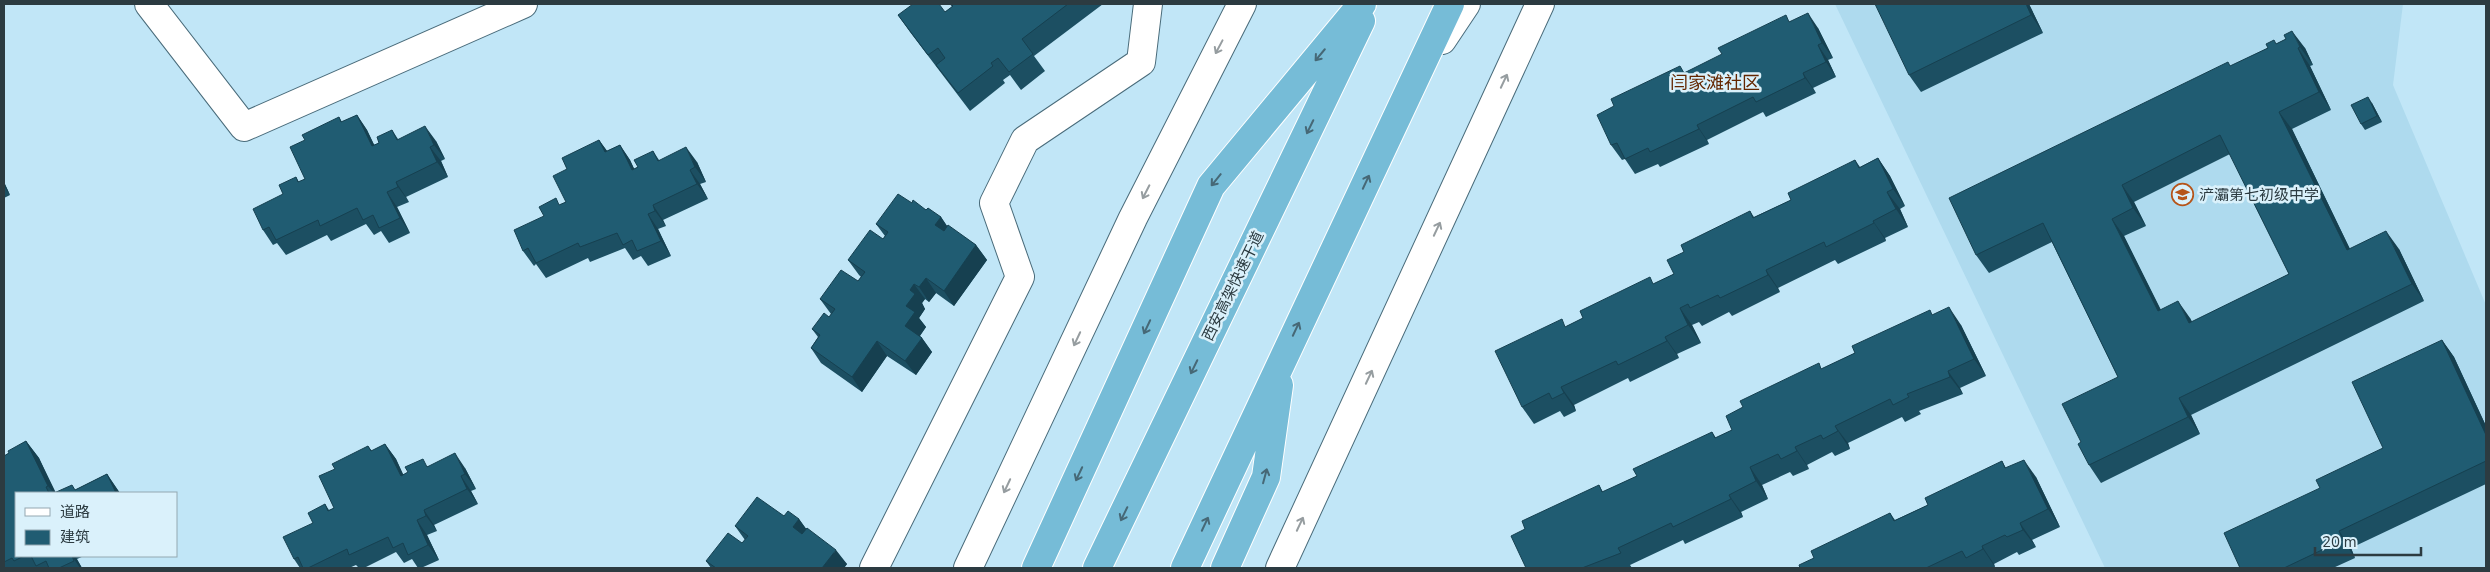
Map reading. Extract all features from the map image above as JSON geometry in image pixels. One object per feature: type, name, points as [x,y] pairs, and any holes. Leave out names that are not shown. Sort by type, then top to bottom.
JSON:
[{"type":"highway","points":[[1036,568],[1211,186],[1362,4]]},
{"type":"highway","name":"西安高架快速干道","points":[[1097,568],[1369,4]]},
{"type":"highway","points":[[1185,568],[1282,358],[1450,4]]},
{"type":"highway","points":[[1225,568],[1266,478],[1282,358]]},
{"type":"main road","points":[[149,4],[244,127],[523,4]]},
{"type":"main road","points":[[874,568],[1020,277],[994,203],[1025,140],[1141,62],[1148,4]]},
{"type":"main road","points":[[968,568],[1133,218],[1242,4]]},
{"type":"main road","points":[[1414,80],[1466,4]]},
{"type":"main road","points":[[1280,568],[1540,4]]},
{"type":"shaded area","name":"浐灞第七初级中学","points":[[1835,4],[2403,4],[2393,85],[2486,305],[2486,568],[2105,568]]},
{"type":"building","points":[[913,4],[939,4],[945,12],[953,6],[951,4],[1068,4],[1022,39],[1033,54],[1009,72],[998,58],[991,63],[993,66],[958,93],[936,65],[945,58],[938,48],[928,55],[898,15]]},
{"type":"building","points":[[1875,4],[2026,4],[2031,15],[1909,75]]},
{"type":"building","points":[[1808,13],[1822,43],[1818,45],[1826,62],[1803,73],[1805,78],[1756,102],[1753,97],[1697,125],[1699,129],[1650,152],[1648,148],[1625,159],[1617,143],[1611,145],[1597,115],[1614,106],[1611,99],[1680,66],[1684,73],[1722,54],[1718,48],[1786,15],[1789,22]]},
{"type":"building","points":[[2292,31],[2319,92],[2279,112],[2347,250],[2386,231],[2412,284],[2179,398],[2188,417],[2089,465],[2078,444],[2081,442],[2062,404],[2118,377],[2043,223],[1976,255],[1949,198],[2228,62],[2230,66],[2268,48],[2266,44],[2274,40],[2276,44],[2286,39],[2284,35]],"holes":[[[2220,135],[2289,274],[2189,323],[2178,301],[2158,311],[2112,219],[2133,208],[2122,185]]]},
{"type":"building","points":[[2368,97],[2377,116],[2361,124],[2351,105]]},
{"type":"building","points":[[357,115],[372,146],[379,143],[377,137],[392,130],[397,140],[425,126],[434,145],[430,147],[437,162],[396,182],[398,187],[387,192],[400,218],[379,228],[373,215],[363,220],[357,208],[320,226],[318,220],[276,240],[269,227],[263,230],[253,209],[283,194],[279,185],[296,177],[298,182],[305,179],[290,147],[305,140],[302,135],[339,117],[341,122]]},
{"type":"building","points":[[599,140],[605,152],[620,145],[632,170],[638,167],[634,160],[653,151],[658,161],[686,147],[695,167],[690,170],[697,184],[653,205],[655,211],[648,214],[661,241],[637,251],[632,240],[623,245],[617,233],[580,247],[578,243],[536,263],[528,248],[523,251],[514,230],[544,216],[539,207],[556,198],[559,205],[566,202],[553,176],[567,169],[562,158]]},
{"type":"building","points":[[1878,158],[1893,189],[1887,192],[1896,209],[1873,221],[1874,223],[1826,247],[1824,242],[1766,270],[1768,275],[1720,298],[1718,295],[1690,308],[1688,304],[1680,308],[1688,325],[1665,337],[1667,341],[1618,365],[1616,361],[1561,387],[1564,393],[1552,399],[1549,393],[1522,407],[1495,351],[1562,319],[1565,327],[1583,318],[1580,311],[1650,277],[1653,284],[1674,274],[1667,260],[1684,252],[1681,245],[1750,211],[1753,218],[1791,200],[1788,193],[1855,160],[1859,168]]},
{"type":"building","points":[[898,194],[912,203],[913,200],[926,210],[928,208],[941,217],[935,225],[944,231],[948,225],[976,245],[944,291],[926,278],[919,287],[914,284],[910,290],[915,294],[906,306],[915,312],[905,326],[922,338],[905,361],[877,341],[852,377],[811,348],[820,335],[812,329],[824,313],[829,317],[835,309],[820,299],[841,270],[858,281],[865,272],[848,260],[870,230],[883,239],[888,232],[876,224]]},
{"type":"building","points":[[1949,307],[1974,359],[1948,371],[1950,377],[1907,394],[1909,397],[1893,405],[1890,399],[1835,426],[1838,431],[1823,439],[1821,435],[1795,447],[1797,451],[1781,459],[1778,454],[1750,467],[1756,481],[1729,495],[1731,499],[1673,527],[1671,523],[1618,548],[1621,553],[1582,568],[1526,568],[1511,536],[1525,529],[1522,521],[1599,485],[1602,492],[1637,476],[1633,469],[1712,432],[1715,438],[1732,430],[1726,416],[1743,407],[1740,401],[1819,363],[1821,369],[1855,353],[1852,346],[1930,310],[1932,315]]},
{"type":"building","points":[[2442,340],[2486,435],[2486,461],[2339,531],[2343,540],[2284,568],[2240,568],[2224,533],[2320,488],[2316,480],[2383,448],[2352,382]]},
{"type":"building","points":[[26,441],[48,486],[46,487],[48,492],[15,492],[15,557],[22,557],[14,561],[12,558],[4,562],[4,456],[9,453],[8,451]]},
{"type":"building","points":[[385,444],[401,476],[408,472],[405,467],[423,459],[427,467],[455,453],[465,474],[461,476],[467,489],[424,510],[426,516],[417,520],[428,545],[408,555],[403,543],[393,548],[388,537],[349,555],[347,549],[308,568],[303,568],[298,557],[294,559],[283,537],[313,523],[308,513],[325,504],[328,511],[334,508],[319,476],[335,469],[332,464],[368,446],[371,451]]},
{"type":"building","points":[[2024,460],[2048,509],[2020,523],[2023,530],[2007,537],[2005,535],[1982,546],[1983,549],[1966,558],[1962,551],[1926,568],[1800,568],[1799,565],[1814,558],[1811,551],[1890,513],[1894,521],[1928,505],[1925,498],[2002,461],[2005,468]]},
{"type":"building","points":[[107,474],[116,492],[56,492],[72,485],[75,490]]},
{"type":"building","points":[[757,497],[784,516],[788,511],[799,519],[793,527],[802,534],[807,528],[836,550],[822,568],[716,568],[706,561],[728,533],[742,543],[748,536],[735,526]]},
{"type":"building","points":[[32,557],[72,557],[74,561],[59,568],[49,568],[46,561],[36,566]]},
{"type":"place","name":"浐灞第七初级中学","points":[[2183,195]]},
{"type":"district","name":"闫家滩社区","points":[[1715,83]]}]
